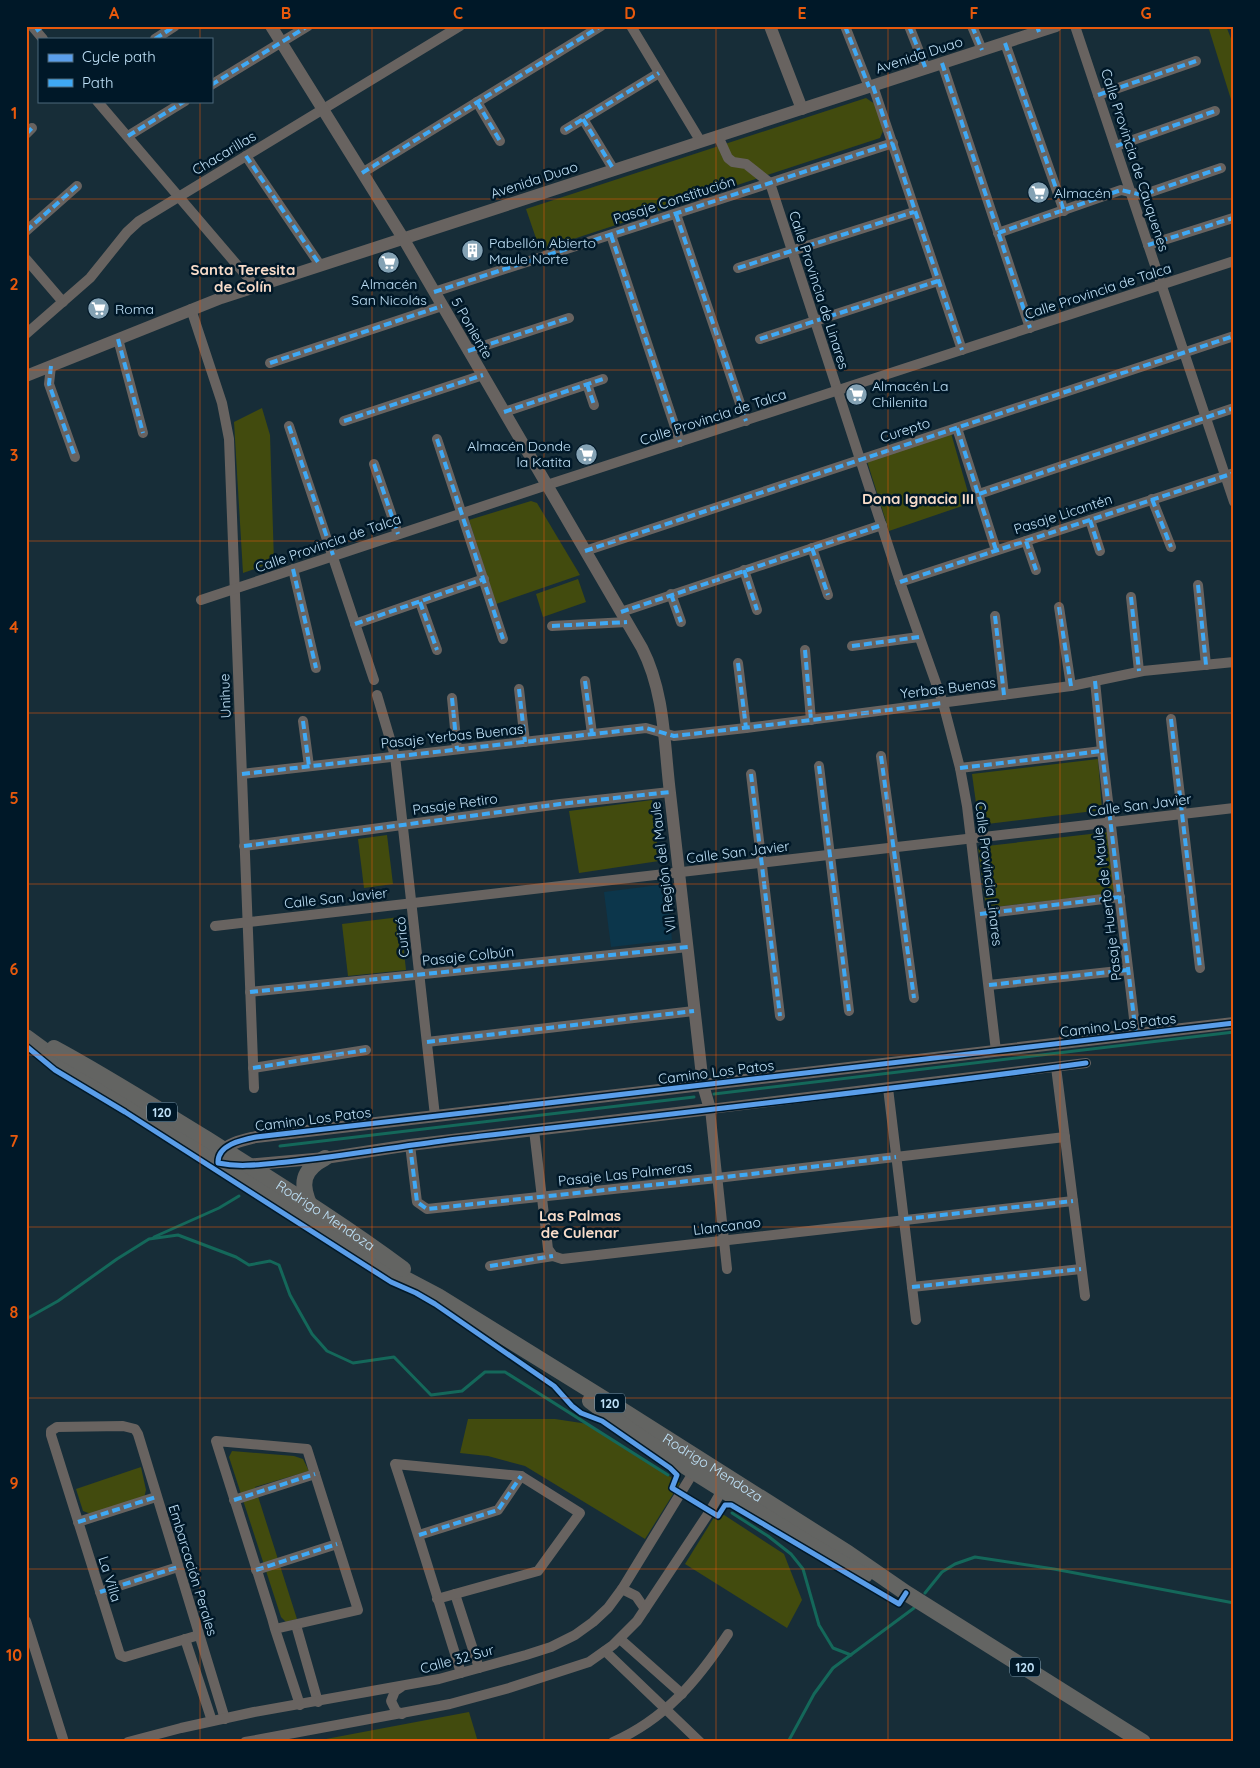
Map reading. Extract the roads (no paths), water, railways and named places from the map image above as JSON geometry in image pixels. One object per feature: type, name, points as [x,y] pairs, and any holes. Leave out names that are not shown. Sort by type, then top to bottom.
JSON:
[{"type":"main road","name":"Rodrigo Mendoza","points":[[26,1035],[101,1074],[375,1263],[438,1296],[726,1484],[848,1553],[906,1593],[1143,1742]]},
{"type":"main road","name":"Rodrigo Mendoza","points":[[220,1156],[248,1165],[387,1257],[438,1296]]},
{"type":"main road","points":[[310,1206],[305,1195],[305,1179],[312,1167],[325,1158]]},
{"type":"street","points":[[157,38],[175,26]]},
{"type":"street","name":"5 Poniente","points":[[271,26],[403,238],[642,648]]},
{"type":"street","points":[[212,84],[308,26]]},
{"type":"street","name":"Chacarillas","points":[[26,334],[98,270],[133,226],[460,26]]},
{"type":"street","points":[[362,173],[601,26]]},
{"type":"street","points":[[631,26],[701,142]]},
{"type":"street","points":[[770,26],[802,109]]},
{"type":"street","points":[[845,26],[893,143],[914,212],[962,350]]},
{"type":"street","points":[[909,26],[926,69]]},
{"type":"street","points":[[972,26],[982,50]]},
{"type":"street","name":"Avenida Duao","points":[[26,376],[191,309],[255,286],[926,69],[1005,43],[1038,29],[1056,26]]},
{"type":"street","name":"Calle Provincia de Cauquenes","points":[[1075,26],[1205,418],[1229,474],[1234,502]]},
{"type":"street","points":[[1005,43],[1064,211]]},
{"type":"street","points":[[1098,95],[1196,61]]},
{"type":"street","points":[[942,63],[1030,328]]},
{"type":"street","points":[[565,130],[659,73]]},
{"type":"street","points":[[98,102],[255,286]]},
{"type":"street","points":[[128,136],[183,102]]},
{"type":"street","points":[[477,102],[500,141]]},
{"type":"street","points":[[1116,146],[1215,111]]},
{"type":"street","points":[[583,118],[614,170]]},
{"type":"street","points":[[718,136],[728,158],[733,162],[746,164],[770,183]]},
{"type":"street","name":"Pasaje Constitución","points":[[434,292],[893,143]]},
{"type":"street","points":[[246,156],[320,265]]},
{"type":"street","points":[[998,233],[1121,190],[1142,195],[1221,168]]},
{"type":"street","name":"Calle Provincia de Linares","points":[[770,183],[900,582],[943,702]]},
{"type":"street","points":[[26,231],[77,186]]},
{"type":"street","points":[[738,268],[914,212]]},
{"type":"street","points":[[676,214],[746,421]]},
{"type":"street","points":[[1148,245],[1234,218]]},
{"type":"street","points":[[611,235],[680,442]]},
{"type":"street","points":[[26,259],[62,302]]},
{"type":"street","name":"Calle Provincia de Talca","points":[[201,600],[332,555],[1234,261]]},
{"type":"street","points":[[760,338],[938,281]]},
{"type":"street","points":[[270,363],[442,306]]},
{"type":"street","name":"Unihue","points":[[191,309],[222,403],[228,428],[254,1088]]},
{"type":"street","points":[[468,351],[569,318]]},
{"type":"street","name":"Curepto","points":[[585,551],[1234,336]]},
{"type":"street","points":[[118,339],[143,433]]},
{"type":"street","points":[[51,366],[49,384],[75,457]]},
{"type":"street","points":[[344,421],[483,376]]},
{"type":"street","points":[[504,412],[603,379]]},
{"type":"street","points":[[587,384],[594,405]]},
{"type":"street","points":[[979,494],[1234,408]]},
{"type":"street","points":[[289,426],[374,680]]},
{"type":"street","points":[[957,428],[996,550]]},
{"type":"street","points":[[437,439],[463,513],[502,639]]},
{"type":"street","points":[[374,464],[398,534]]},
{"type":"street","name":"Pasaje Licantén","points":[[900,582],[1229,474]]},
{"type":"street","points":[[1152,500],[1171,546]]},
{"type":"street","points":[[1090,520],[1100,550]]},
{"type":"street","points":[[552,626],[624,617],[671,594],[882,525]]},
{"type":"street","points":[[1026,541],[1036,570]]},
{"type":"street","points":[[812,548],[828,594]]},
{"type":"street","points":[[293,569],[316,668]]},
{"type":"street","points":[[744,570],[758,610]]},
{"type":"street","points":[[355,624],[484,579]]},
{"type":"street","points":[[1198,585],[1206,666]]},
{"type":"street","points":[[671,594],[681,622]]},
{"type":"street","points":[[1131,597],[1139,672]]},
{"type":"street","points":[[420,602],[437,650]]},
{"type":"street","points":[[1060,607],[1071,686]]},
{"type":"street","points":[[995,616],[1004,695]]},
{"type":"street","points":[[852,646],[919,637]]},
{"type":"street","name":"VII Región del Maule","points":[[642,648],[653,671],[664,734],[703,1085],[710,1109]]},
{"type":"street","points":[[805,650],[811,720]]},
{"type":"street","name":"Yerbas Buenas","points":[[664,734],[674,736],[811,720],[1071,686],[1139,672],[1234,662]]},
{"type":"street","points":[[738,663],[746,728]]},
{"type":"street","points":[[585,681],[592,734]]},
{"type":"street","name":"Pasaje Huerto de Maule","points":[[1095,681],[1136,1035]]},
{"type":"street","points":[[519,689],[525,742]]},
{"type":"street","name":"Curicó","points":[[376,695],[395,756],[435,1116]]},
{"type":"street","points":[[452,698],[457,749]]},
{"type":"street","name":"Calle Provincia Linares","points":[[943,702],[960,768],[972,838],[996,1051]]},
{"type":"street","points":[[1170,719],[1200,968]]},
{"type":"street","points":[[303,721],[309,766]]},
{"type":"street","name":"Pasaje Yerbas Buenas","points":[[242,774],[646,728],[664,734]]},
{"type":"street","points":[[960,768],[1102,751]]},
{"type":"street","points":[[881,756],[914,998]]},
{"type":"street","points":[[819,766],[849,1010]]},
{"type":"street","points":[[751,774],[780,1016]]},
{"type":"street","name":"Pasaje Retiro","points":[[244,846],[560,804],[670,792]]},
{"type":"street","name":"Calle San Javier","points":[[215,926],[1234,808]]},
{"type":"street","points":[[980,914],[1120,897]]},
{"type":"street","name":"Pasaje Colbún","points":[[250,992],[688,947]]},
{"type":"street","points":[[988,984],[1128,970]]},
{"type":"street","points":[[427,1042],[694,1011]]},
{"type":"street","name":"Camino Los Patos","points":[[220,1156],[239,1142],[256,1137],[1234,1023]]},
{"type":"street","points":[[253,1068],[366,1050]]},
{"type":"street","points":[[248,1165],[325,1158],[410,1145],[1086,1063]]},
{"type":"street","points":[[1056,1067],[1085,1296]]},
{"type":"street","points":[[888,1088],[916,1320]]},
{"type":"street","points":[[710,1109],[727,1269]]},
{"type":"street","points":[[534,1130],[548,1249],[553,1256]]},
{"type":"street","name":"Pasaje Las Palmeras","points":[[410,1145],[417,1202],[427,1209],[542,1198],[1065,1137]]},
{"type":"street","name":"Llancanao","points":[[490,1266],[553,1256],[562,1260],[1073,1201]]},
{"type":"street","points":[[912,1287],[1081,1269]]},
{"type":"street","name":"Embarcación Perales","points":[[51,1431],[57,1427],[123,1426],[135,1429],[225,1718]]},
{"type":"street","name":"La Villa","points":[[51,1431],[120,1655],[126,1657],[199,1635]]},
{"type":"street","points":[[275,1629],[358,1610],[307,1449],[216,1441],[256,1570],[275,1629],[300,1705]]},
{"type":"street","points":[[437,1599],[538,1571],[580,1513],[521,1476],[395,1464],[419,1535],[437,1599],[461,1673]]},
{"type":"street","name":"Calle 32 Sur","points":[[128,1742],[169,1730],[225,1718],[402,1687],[461,1673],[551,1646],[574,1635],[593,1622],[608,1608],[622,1589],[698,1466]]},
{"type":"street","points":[[234,1500],[315,1474]]},
{"type":"street","points":[[419,1535],[498,1510],[521,1476]]},
{"type":"street","points":[[245,1742],[450,1704],[509,1688],[589,1662],[620,1639],[637,1621],[726,1484]]},
{"type":"street","points":[[78,1522],[156,1497]]},
{"type":"street","points":[[256,1570],[337,1544]]},
{"type":"street","points":[[100,1592],[178,1568]]},
{"type":"street","points":[[622,1589],[636,1596],[645,1609]]},
{"type":"street","points":[[454,1594],[479,1668]]},
{"type":"street","points":[[26,1621],[64,1742]]},
{"type":"street","points":[[296,1625],[318,1702]]},
{"type":"street","points":[[613,1742],[652,1721],[667,1709],[715,1654],[728,1634]]},
{"type":"street","name":"Embarcación Perales","points":[[185,1639],[212,1721]]},
{"type":"street","points":[[620,1639],[682,1694]]},
{"type":"street","points":[[605,1651],[699,1742]]},
{"type":"street","points":[[402,1687],[395,1691],[391,1701],[396,1711],[402,1714]]},
{"type":"street","points":[[158,1742],[160,1736],[169,1730]]},
{"type":"waterway","points":[[714,1094],[1234,1032]]},
{"type":"waterway","points":[[280,1146],[694,1097]]},
{"type":"waterway","points":[[154,1237],[219,1208],[239,1196]]},
{"type":"waterway","points":[[26,1319],[58,1301],[149,1239],[178,1235],[236,1257],[249,1265],[270,1261],[279,1265],[290,1295],[312,1334],[327,1351],[353,1363],[394,1357],[431,1395],[462,1391],[485,1372],[505,1372],[668,1475]]},
{"type":"waterway","points":[[732,1513],[768,1536],[791,1554],[803,1569],[819,1625],[833,1648],[851,1655]]},
{"type":"waterway","points":[[925,1593],[942,1572],[955,1564],[975,1557],[1054,1569],[1234,1603]]},
{"type":"waterway","points":[[788,1742],[814,1694],[833,1668],[914,1608]]},
{"type":"place","name":"Almacén","points":[[1038,193]]},
{"type":"place","name":"Pabellón Abierto Maule Norte","points":[[473,251]]},
{"type":"place","name":"Almacén San Nicolás","points":[[389,262]]},
{"type":"place","name":"Roma","points":[[99,309]]},
{"type":"place","name":"Almacén La Chilenita","points":[[856,394]]},
{"type":"place","name":"Almacén Donde la Katita","points":[[587,454]]},
{"type":"district","name":"Santa Teresita de Colín","points":[[243,278]]},
{"type":"district","name":"Dona Ignacia III","points":[[918,498]]},
{"type":"district","name":"Las Palmas de Culenar","points":[[580,1224]]}]
